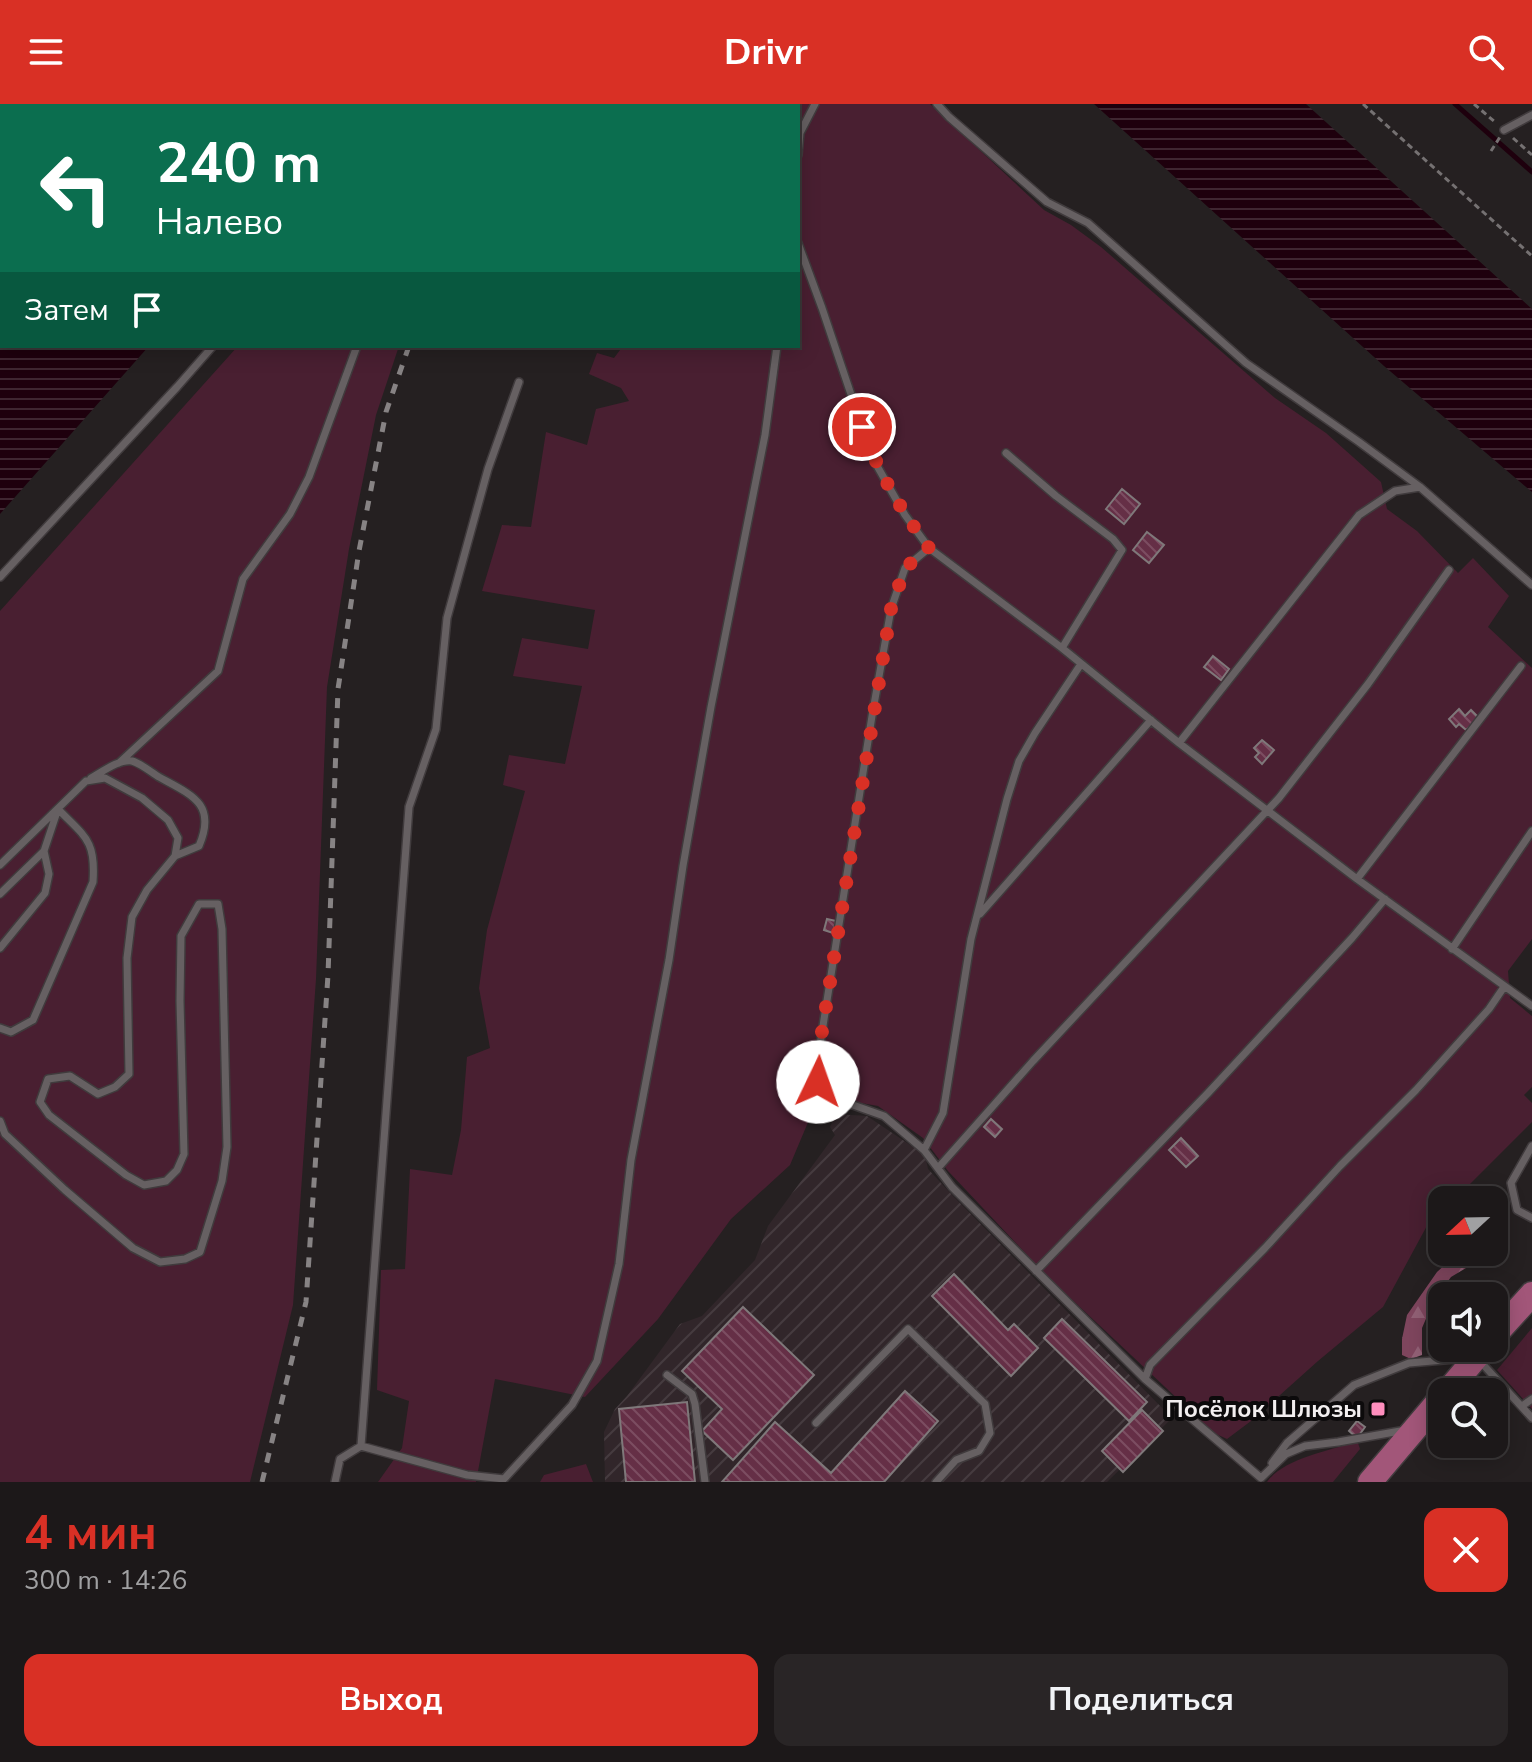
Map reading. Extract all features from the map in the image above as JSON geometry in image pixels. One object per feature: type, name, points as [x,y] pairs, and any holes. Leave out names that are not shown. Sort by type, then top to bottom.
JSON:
[{"type":"main road","points":[[1508,1321],[1532,1294]]},
{"type":"main road","points":[[1459,1378],[1472,1362]]},
{"type":"main road","points":[[1370,1482],[1428,1414]]},
{"type":"main road","points":[[1381,1482],[1399,1447]]},
{"type":"lane","points":[[800,133],[815,104]]},
{"type":"lane","points":[[937,104],[1047,202],[1088,223],[1246,363],[1420,487],[1532,585]]},
{"type":"lane","points":[[1504,130],[1532,115]]},
{"type":"lane","points":[[800,248],[872,457],[905,515],[929,548],[1357,879],[1532,1006]]},
{"type":"lane","points":[[0,577],[211,348]]},
{"type":"lane","points":[[0,865],[86,781],[119,763],[218,671],[243,579],[290,514],[309,477],[356,348]]},
{"type":"lane","points":[[335,1482],[340,1459],[361,1446],[467,1475],[504,1479],[572,1405],[597,1361],[619,1264],[631,1160],[669,960],[711,707],[765,435],[777,348]]},
{"type":"lane","points":[[361,1446],[409,807],[436,729],[447,618],[488,469],[519,382]]},
{"type":"lane","points":[[1006,453],[1113,539],[1122,550],[1062,648]]},
{"type":"lane","points":[[1179,743],[1359,515],[1395,491],[1420,487]]},
{"type":"lane","points":[[929,548],[905,568],[891,609],[821,1037],[818,1082],[828,1105],[853,1105],[884,1116],[924,1150],[952,1187],[1145,1379],[1261,1480]]},
{"type":"lane","points":[[938,1168],[1033,1061],[1279,798],[1368,684],[1449,570]]},
{"type":"lane","points":[[924,1150],[943,1113],[971,939],[1019,761],[1081,664]]},
{"type":"lane","points":[[1357,879],[1521,666]]},
{"type":"lane","points":[[977,917],[1151,720]]},
{"type":"lane","points":[[0,1121],[5,1134],[133,1248],[160,1262],[185,1259],[200,1252],[222,1181],[227,1147],[222,929],[218,904],[199,904],[181,936],[184,1154],[177,1170],[166,1181],[144,1185],[126,1175],[49,1115],[40,1102],[48,1079],[70,1076],[98,1094],[115,1087],[129,1074],[127,958],[132,917],[147,890],[175,856],[199,846],[207,819],[201,803],[177,786],[131,761],[119,763]]},
{"type":"lane","points":[[86,781],[105,778],[142,798],[168,820],[178,838],[175,856]]},
{"type":"lane","points":[[0,894],[44,851],[58,809]]},
{"type":"lane","points":[[0,1028],[11,1032],[33,1020],[93,882],[94,862],[89,842],[58,809]]},
{"type":"lane","points":[[1452,949],[1532,831]]},
{"type":"lane","points":[[0,948],[45,893],[49,874],[44,851]]},
{"type":"lane","points":[[1036,1271],[1208,1093],[1385,899]]},
{"type":"lane","points":[[1145,1379],[1150,1365],[1416,1090],[1489,1009],[1504,987]]},
{"type":"lane","points":[[1532,1146],[1511,1183],[1517,1210],[1532,1218]]},
{"type":"lane","points":[[816,1423],[908,1329],[985,1404],[990,1433],[979,1451],[956,1460],[936,1482]]},
{"type":"lane","points":[[1261,1480],[1287,1443],[1354,1385],[1409,1363],[1428,1360]]},
{"type":"lane","points":[[1488,1362],[1532,1418]]},
{"type":"lane","points":[[667,1375],[692,1394],[705,1482]]},
{"type":"lane","points":[[1522,1406],[1532,1399]]},
{"type":"lane","points":[[1261,1480],[1286,1454],[1305,1446],[1416,1428]]},
{"type":"path","points":[[1363,104],[1532,256]]},
{"type":"path","points":[[1491,151],[1504,130]]},
{"type":"shaded area","points":[[800,104],[930,104],[1044,210],[1101,247],[1275,398],[1326,433],[1381,482],[1387,509],[1417,531],[1458,573],[1473,558],[1509,596],[1488,627],[1532,668],[1532,939],[1508,971],[1510,998],[1532,1016],[1532,1087],[1524,1095],[1532,1103],[1532,1122],[1468,1186],[1428,1186],[1428,1224],[1383,1307],[1227,1439],[1214,1433],[1049,1278],[948,1171],[923,1138],[878,1106],[839,1099],[830,1089],[817,1101],[790,1165],[731,1219],[658,1319],[585,1397],[495,1379],[476,1482],[378,1482],[402,1448],[409,1401],[377,1390],[381,1270],[405,1269],[410,1169],[452,1175],[461,1130],[467,1057],[490,1048],[479,988],[487,930],[525,791],[503,785],[509,755],[565,764],[582,686],[513,676],[522,638],[588,649],[595,610],[482,591],[502,525],[531,527],[546,432],[587,445],[596,409],[629,401],[621,388],[589,374],[597,353],[614,358],[622,348],[800,348]]},
{"type":"shaded area","points":[[1094,104],[1306,104],[1532,309],[1532,492],[1384,366]]},
{"type":"shaded area","points":[[0,348],[147,348],[0,514]]},
{"type":"shaded area","points":[[236,348],[398,348],[376,415],[349,549],[327,687],[316,979],[293,1305],[250,1482],[0,1482],[0,611]]},
{"type":"shaded area","points":[[836,1114],[867,1116],[925,1155],[928,1169],[954,1197],[1172,1418],[1107,1482],[605,1482],[604,1432],[615,1409],[680,1324],[702,1316],[755,1260],[768,1226],[835,1135],[830,1127]]},
{"type":"shaded area","points":[[1532,1328],[1532,1409],[1508,1382],[1508,1378],[1497,1370],[1504,1362],[1508,1362],[1508,1357]]},
{"type":"shaded area","points":[[1358,1443],[1360,1449],[1333,1482],[1267,1482],[1294,1462]]},
{"type":"shaded area","points":[[586,1464],[593,1482],[540,1482],[544,1475]]},
{"type":"green space","points":[[1444,1266],[1469,1266],[1447,1282],[1430,1282]]},
{"type":"green space","points":[[1428,1285],[1428,1314],[1422,1328],[1422,1355],[1411,1359],[1402,1355],[1407,1315]]},
{"type":"building","points":[[1122,489],[1140,504],[1124,524],[1106,509]]},
{"type":"building","points":[[1147,532],[1164,545],[1149,563],[1133,550]]},
{"type":"building","points":[[1213,656],[1229,669],[1221,680],[1204,667]]},
{"type":"building","points":[[1459,709],[1465,716],[1471,710],[1479,718],[1466,730],[1459,724],[1456,727],[1449,719]]},
{"type":"building","points":[[1262,740],[1274,750],[1262,764],[1255,757],[1259,753],[1254,748]]},
{"type":"building","points":[[827,919],[836,921],[833,933],[824,930]]},
{"type":"building","points":[[991,1119],[1002,1129],[995,1137],[984,1127]]},
{"type":"building","points":[[1181,1138],[1198,1156],[1186,1167],[1169,1150]]},
{"type":"building","points":[[954,1274],[1008,1330],[1014,1324],[1038,1348],[1011,1376],[932,1296]]},
{"type":"building","points":[[743,1307],[814,1375],[733,1460],[702,1431],[722,1409],[682,1371]]},
{"type":"building","points":[[1062,1319],[1147,1402],[1129,1421],[1044,1338]]},
{"type":"building","points":[[905,1391],[938,1421],[884,1482],[722,1482],[775,1422],[831,1473]]},
{"type":"building","points":[[687,1402],[695,1482],[626,1482],[619,1409]]},
{"type":"building","points":[[1142,1410],[1163,1431],[1123,1472],[1102,1451]]},
{"type":"building","points":[[1357,1421],[1365,1427],[1357,1438],[1349,1431]]},
{"type":"waterway","points":[[1455,104],[1532,172]]},
{"type":"railway","points":[[262,1482],[306,1302],[328,975],[338,689],[359,551],[386,412],[408,348]]},
{"type":"place","name":"Посёлок Шлюзы","points":[[1378,1409]]},
{"type":"route","points":[[818,1082],[823,1025],[891,609],[905,568],[929,548],[905,515],[872,457],[862,427]]}]
